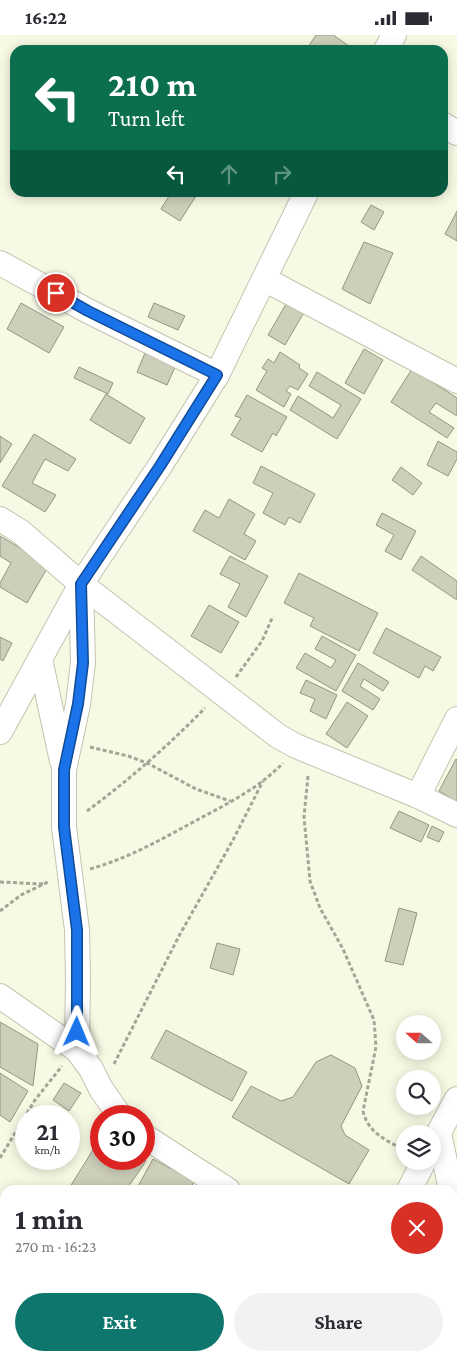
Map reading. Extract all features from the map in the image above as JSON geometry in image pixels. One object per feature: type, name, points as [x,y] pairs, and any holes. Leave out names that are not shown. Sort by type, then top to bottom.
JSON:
[{"type":"street","points":[[0,732],[81,584],[160,466],[217,375],[304,197]]},
{"type":"street","points":[[0,263],[88,311],[217,375]]},
{"type":"street","points":[[264,279],[457,381]]},
{"type":"street","points":[[0,519],[21,532],[81,584],[278,736],[304,750],[418,796],[457,815]]},
{"type":"street","points":[[77,1050],[77,930],[64,827],[64,770],[78,704],[83,663],[81,584]]},
{"type":"street","points":[[40,659],[64,770]]},
{"type":"street","points":[[418,796],[457,719]]},
{"type":"street","points":[[0,996],[77,1050],[91,1069],[101,1089],[112,1105]]},
{"type":"street","points":[[441,1129],[457,1099]]},
{"type":"street","points":[[155,1143],[220,1185]]},
{"type":"street","points":[[441,1156],[450,1185]]},
{"type":"street","points":[[412,1185],[419,1170]]},
{"type":"path","points":[[64,827],[147,763],[238,675],[262,641],[273,616]]},
{"type":"path","points":[[69,743],[119,753],[147,763],[196,789],[231,801]]},
{"type":"path","points":[[0,911],[21,895],[43,883],[109,864],[142,850],[231,801],[263,781],[304,750],[307,784],[304,817],[310,881],[320,908],[342,949],[374,1020],[376,1047],[363,1111],[366,1121],[373,1131],[381,1138],[396,1146]]},
{"type":"path","points":[[101,1089],[179,935],[233,840],[263,781]]},
{"type":"path","points":[[0,882],[43,883]]},
{"type":"path","points":[[0,1158],[49,1080],[77,1050]]},
{"type":"building","points":[[316,35],[333,35],[348,45],[309,45]]},
{"type":"building","points":[[168,197],[195,197],[180,221],[161,209]]},
{"type":"building","points":[[371,205],[384,212],[374,230],[361,222]]},
{"type":"building","points":[[457,211],[457,241],[445,234]]},
{"type":"building","points":[[364,242],[393,253],[370,304],[342,289]]},
{"type":"building","points":[[289,299],[306,309],[285,345],[268,335]]},
{"type":"building","points":[[21,303],[64,327],[49,353],[7,329]]},
{"type":"building","points":[[154,303],[185,316],[178,330],[148,317]]},
{"type":"building","points":[[364,349],[383,360],[364,394],[345,383]]},
{"type":"building","points":[[280,352],[300,365],[299,368],[308,374],[298,390],[290,386],[286,391],[291,394],[284,407],[256,390],[267,371],[262,368],[268,359],[274,363]]},
{"type":"building","points":[[145,353],[175,367],[167,385],[137,372]]},
{"type":"building","points":[[79,367],[113,383],[108,394],[74,378]]},
{"type":"building","points":[[412,369],[457,398],[457,416],[436,403],[429,412],[454,428],[447,438],[391,402]]},
{"type":"building","points":[[317,372],[361,399],[337,439],[290,410],[298,396],[333,418],[341,405],[309,386]]},
{"type":"building","points":[[106,394],[145,418],[130,444],[90,420]]},
{"type":"building","points":[[247,395],[287,417],[276,436],[273,433],[262,452],[231,435],[241,418],[235,416]]},
{"type":"building","points":[[34,434],[76,459],[68,471],[45,459],[32,483],[56,495],[45,512],[2,486]]},
{"type":"building","points":[[0,436],[12,444],[0,463]]},
{"type":"building","points":[[438,441],[457,452],[457,459],[448,476],[427,465]]},
{"type":"building","points":[[261,466],[315,494],[300,523],[289,517],[285,525],[263,513],[273,493],[253,483]]},
{"type":"building","points":[[401,467],[422,483],[413,495],[392,480]]},
{"type":"building","points":[[229,499],[255,514],[244,534],[256,541],[245,560],[193,531],[205,510],[219,518]]},
{"type":"building","points":[[382,513],[416,531],[401,560],[385,551],[394,535],[376,525]]},
{"type":"building","points":[[0,536],[49,565],[27,603],[0,587],[0,583],[11,563],[0,556]]},
{"type":"building","points":[[230,556],[268,576],[246,617],[228,607],[240,584],[220,574]]},
{"type":"building","points":[[421,556],[457,581],[457,600],[412,570]]},
{"type":"building","points":[[299,573],[378,613],[359,651],[310,626],[314,618],[284,603]]},
{"type":"building","points":[[209,605],[239,622],[221,653],[191,636]]},
{"type":"building","points":[[386,628],[441,657],[433,671],[425,666],[419,678],[373,653]]},
{"type":"building","points":[[322,636],[356,655],[336,691],[296,668],[305,653],[331,668],[336,660],[315,649]]},
{"type":"building","points":[[0,637],[12,643],[3,661],[0,659]]},
{"type":"building","points":[[358,663],[389,682],[383,691],[364,679],[360,686],[380,699],[373,710],[342,691]]},
{"type":"building","points":[[306,680],[337,695],[326,719],[310,711],[315,699],[300,693]]},
{"type":"building","points":[[347,702],[368,716],[347,748],[326,734]]},
{"type":"building","points":[[457,760],[457,802],[439,791]]},
{"type":"building","points":[[399,811],[429,825],[421,842],[390,828]]},
{"type":"building","points":[[432,826],[444,832],[439,842],[427,837]]},
{"type":"building","points":[[399,908],[417,913],[403,965],[385,961]]},
{"type":"building","points":[[217,943],[240,949],[233,975],[210,968]]},
{"type":"building","points":[[0,1022],[38,1044],[33,1086],[0,1067]]},
{"type":"building","points":[[166,1030],[247,1072],[232,1101],[151,1058]]},
{"type":"building","points":[[331,1055],[355,1068],[362,1086],[341,1126],[345,1135],[369,1150],[349,1184],[232,1117],[251,1086],[281,1101],[293,1097],[316,1062]]},
{"type":"building","points":[[0,1073],[28,1091],[20,1105],[15,1105],[15,1113],[10,1122],[0,1115]]},
{"type":"building","points":[[64,1083],[81,1093],[73,1105],[60,1105],[53,1100]]},
{"type":"building","points":[[90,1155],[90,1170],[140,1170],[129,1185],[71,1185]]},
{"type":"building","points":[[155,1160],[194,1181],[192,1185],[139,1185],[147,1170],[155,1170]]},
{"type":"route","points":[[56,293],[88,311],[217,375],[160,466],[81,584],[83,663],[78,704],[64,770],[64,827],[77,930],[77,1032]]}]
